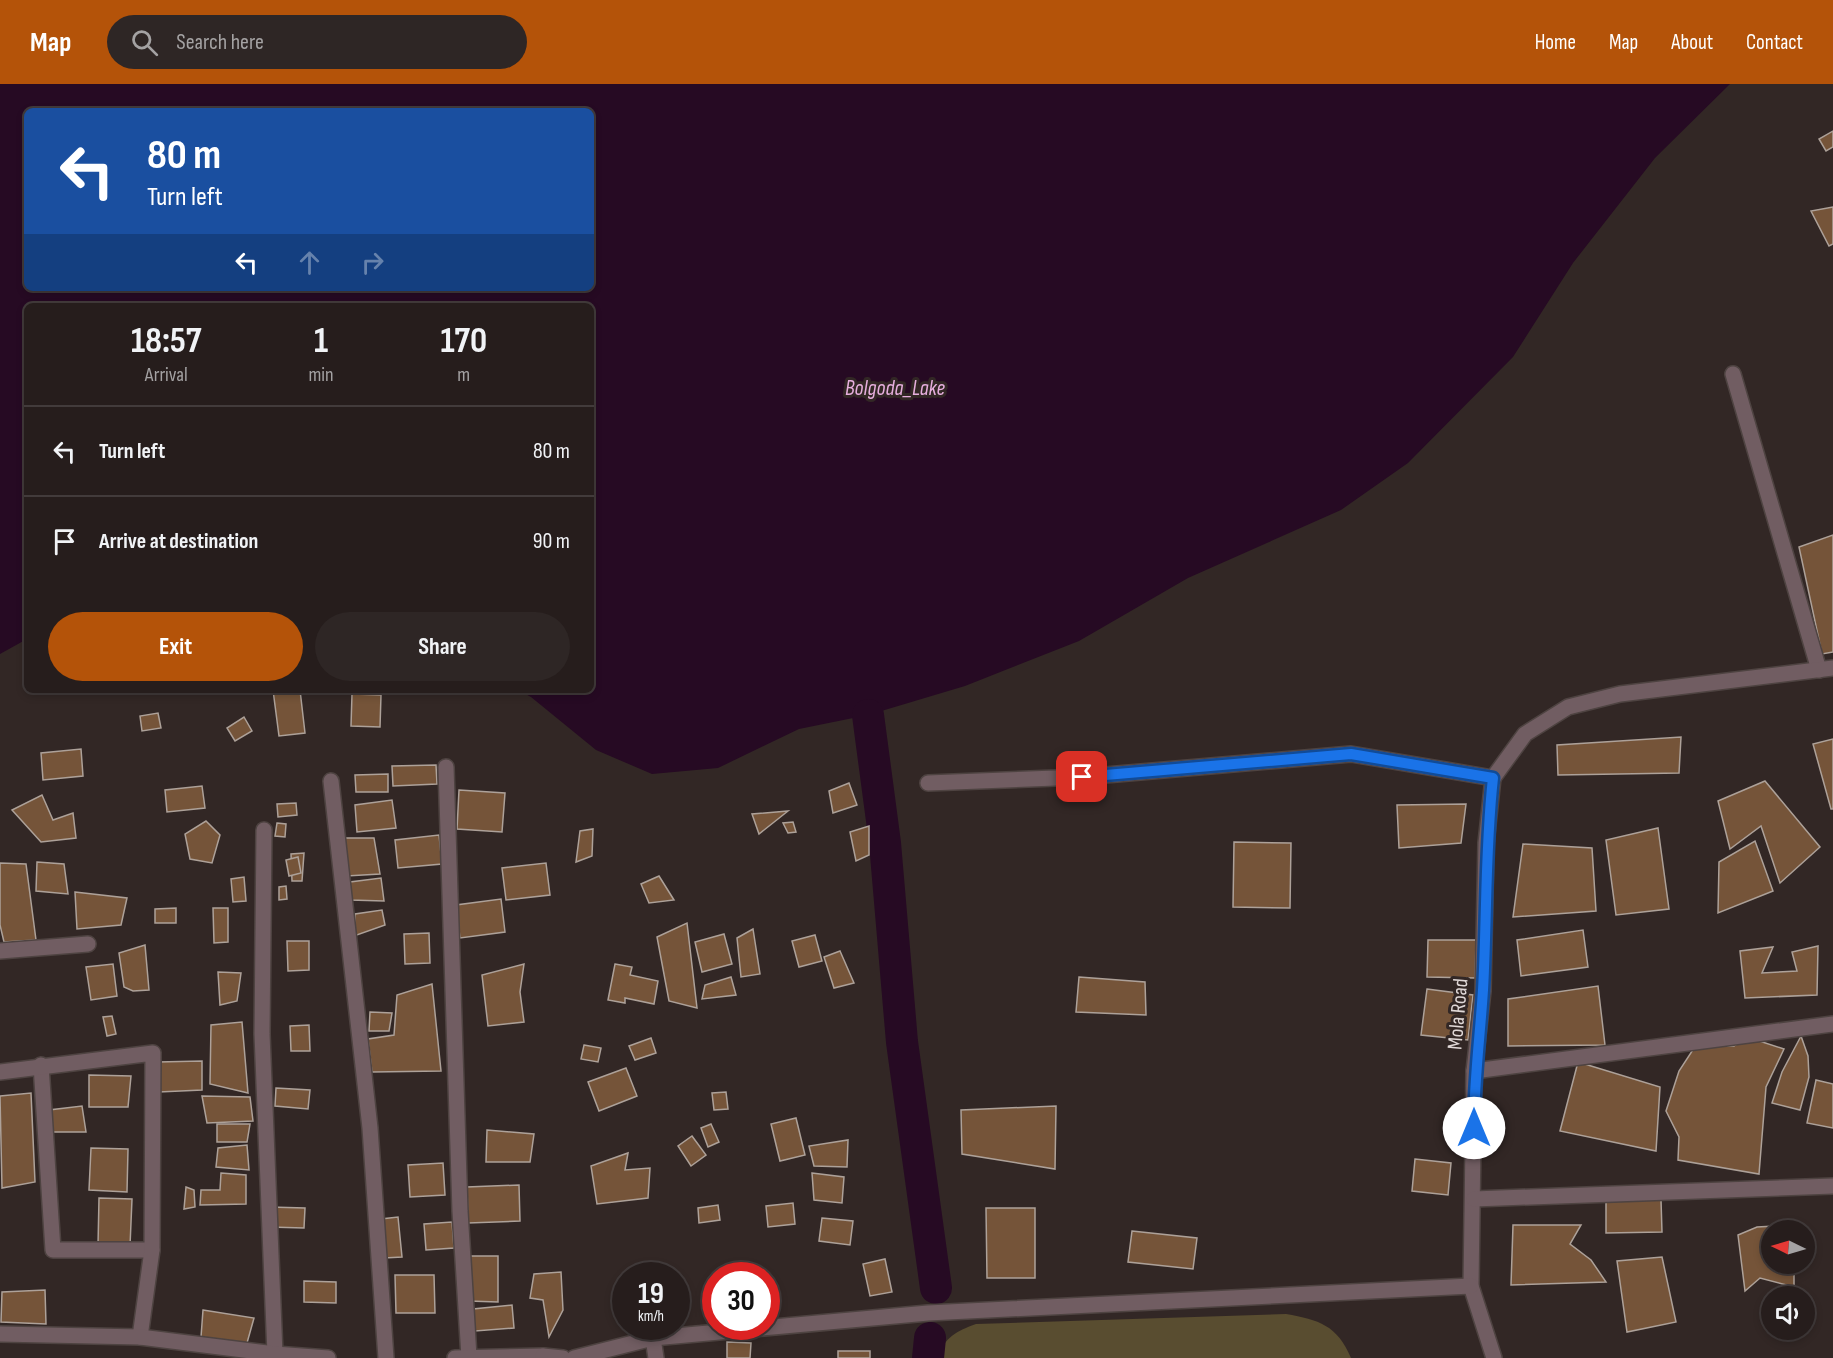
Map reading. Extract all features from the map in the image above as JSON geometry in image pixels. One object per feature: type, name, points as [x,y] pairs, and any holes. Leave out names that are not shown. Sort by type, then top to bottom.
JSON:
[{"type":"street","points":[[928,783],[1082,777],[1351,754],[1493,778],[1525,734],[1568,707],[1620,694],[1826,669],[1733,374]]},
{"type":"street","points":[[446,767],[460,1211],[462,1358],[563,1358]]},
{"type":"street","name":"Mola Road","points":[[1493,778],[1486,843],[1483,991],[1474,1071],[1471,1286],[1494,1358]]},
{"type":"street","points":[[331,782],[370,1128],[386,1358]]},
{"type":"street","points":[[264,830],[262,1034],[275,1354]]},
{"type":"street","points":[[0,951],[88,944]]},
{"type":"street","points":[[1474,1071],[1833,1024]]},
{"type":"street","points":[[0,1072],[41,1065],[153,1053],[152,1250],[140,1337]]},
{"type":"street","points":[[41,1065],[53,1250],[152,1250]]},
{"type":"street","points":[[1474,1199],[1833,1186]]},
{"type":"street","points":[[690,1335],[928,1313],[1471,1286]]},
{"type":"street","points":[[0,1334],[140,1337],[275,1354],[328,1358]]},
{"type":"street","points":[[574,1358],[645,1340]]},
{"type":"street","points":[[653,1340],[656,1358]]},
{"type":"shaded area","points":[[1286,1314],[1326,1326],[1340,1338],[1351,1358],[938,1358],[944,1345],[952,1336],[976,1324]]},
{"type":"water","name":"Bolgoda_Lake","points":[[0,84],[1730,84],[1655,158],[1573,263],[1513,357],[1408,463],[1341,510],[1188,578],[1079,641],[965,686],[868,715],[799,729],[718,768],[652,774],[596,750],[524,693],[594,693],[594,303],[24,303],[24,641],[0,654]]},
{"type":"building","points":[[1833,131],[1833,147],[1826,151],[1819,139]]},
{"type":"building","points":[[1833,207],[1833,244],[1829,246],[1811,211]]},
{"type":"building","points":[[1833,535],[1833,652],[1822,654],[1799,547]]},
{"type":"building","points":[[273,693],[300,693],[305,733],[279,736]]},
{"type":"building","points":[[352,694],[381,695],[380,727],[351,726]]},
{"type":"building","points":[[158,713],[161,728],[142,731],[140,716]]},
{"type":"building","points":[[244,717],[252,731],[235,741],[227,728]]},
{"type":"building","points":[[1681,737],[1679,773],[1558,775],[1557,745]]},
{"type":"building","points":[[1833,739],[1833,809],[1831,809],[1813,744]]},
{"type":"building","points":[[81,749],[83,776],[43,780],[41,753]]},
{"type":"building","points":[[436,765],[437,784],[393,786],[392,766]]},
{"type":"building","points":[[388,774],[388,792],[356,792],[355,775]]},
{"type":"building","points":[[1765,781],[1820,847],[1780,883],[1761,826],[1730,849],[1718,801]]},
{"type":"building","points":[[849,783],[857,805],[833,813],[829,791]]},
{"type":"building","points":[[202,786],[205,808],[167,812],[165,790]]},
{"type":"building","points":[[459,790],[505,793],[502,832],[457,829]]},
{"type":"building","points":[[42,795],[53,820],[73,813],[76,838],[41,842],[12,810]]},
{"type":"building","points":[[392,800],[396,828],[357,832],[355,805]]},
{"type":"building","points":[[296,803],[297,815],[278,817],[277,804]]},
{"type":"building","points":[[1466,804],[1461,843],[1399,848],[1397,805]]},
{"type":"building","points":[[788,811],[759,834],[752,814]]},
{"type":"building","points":[[206,821],[220,835],[212,863],[190,859],[185,834]]},
{"type":"building","points":[[793,822],[796,832],[788,833],[783,823]]},
{"type":"building","points":[[277,823],[286,824],[285,837],[275,836]]},
{"type":"building","points":[[869,826],[869,855],[856,861],[850,832]]},
{"type":"building","points":[[1658,828],[1669,909],[1616,915],[1606,840]]},
{"type":"building","points":[[593,829],[592,856],[576,862],[580,831]]},
{"type":"building","points":[[439,835],[442,864],[398,868],[395,840]]},
{"type":"building","points":[[345,838],[374,838],[380,874],[346,876]]},
{"type":"building","points":[[1755,841],[1773,891],[1718,913],[1719,862]]},
{"type":"building","points":[[1234,842],[1291,843],[1290,908],[1233,907]]},
{"type":"building","points":[[1523,844],[1592,848],[1596,911],[1513,917]]},
{"type":"building","points":[[304,853],[302,881],[292,881],[291,854]]},
{"type":"building","points":[[298,857],[301,873],[289,876],[286,860]]},
{"type":"building","points":[[37,862],[64,864],[68,894],[36,891]]},
{"type":"building","points":[[0,863],[26,864],[36,940],[4,942],[0,925]]},
{"type":"building","points":[[546,863],[550,895],[506,900],[502,868]]},
{"type":"building","points":[[659,876],[674,900],[649,903],[641,884]]},
{"type":"building","points":[[244,877],[246,901],[233,902],[231,879]]},
{"type":"building","points":[[381,878],[384,901],[350,900],[350,882]]},
{"type":"building","points":[[286,886],[287,899],[279,900],[279,887]]},
{"type":"building","points":[[75,892],[127,898],[121,925],[77,929]]},
{"type":"building","points":[[501,899],[505,932],[460,938],[456,905]]},
{"type":"building","points":[[176,908],[176,923],[155,923],[155,909]]},
{"type":"building","points":[[213,908],[228,908],[228,942],[214,943]]},
{"type":"building","points":[[382,910],[385,925],[354,936],[355,914]]},
{"type":"building","points":[[687,923],[697,1008],[669,1001],[657,937]]},
{"type":"building","points":[[753,929],[760,974],[741,977],[737,938]]},
{"type":"building","points":[[1583,930],[1588,967],[1521,976],[1517,940]]},
{"type":"building","points":[[429,933],[430,963],[405,964],[404,934]]},
{"type":"building","points":[[724,934],[732,964],[702,972],[695,942]]},
{"type":"building","points":[[815,935],[822,961],[799,967],[792,941]]},
{"type":"building","points":[[1428,940],[1476,940],[1475,978],[1427,977]]},
{"type":"building","points":[[287,941],[309,941],[309,970],[288,971]]},
{"type":"building","points":[[145,945],[149,990],[133,991],[124,987],[119,953]]},
{"type":"building","points":[[1818,946],[1817,995],[1745,998],[1740,951],[1773,947],[1762,973],[1797,971],[1792,952]]},
{"type":"building","points":[[840,951],[854,983],[834,988],[824,957]]},
{"type":"building","points":[[113,964],[117,996],[91,1000],[86,967]]},
{"type":"building","points":[[524,964],[520,992],[524,1022],[488,1026],[482,975]]},
{"type":"building","points":[[615,964],[632,967],[630,975],[658,981],[654,1004],[625,998],[625,1003],[608,1000]]},
{"type":"building","points":[[218,972],[241,973],[237,1001],[220,1005]]},
{"type":"building","points":[[731,977],[736,995],[702,999],[705,985]]},
{"type":"building","points":[[1079,977],[1145,982],[1146,1015],[1076,1012]]},
{"type":"building","points":[[432,984],[441,1071],[372,1072],[368,1039],[394,1035],[397,995]]},
{"type":"building","points":[[1598,986],[1605,1045],[1508,1046],[1508,999]]},
{"type":"building","points":[[1427,989],[1473,995],[1468,1040],[1421,1035]]},
{"type":"building","points":[[370,1012],[392,1013],[389,1031],[369,1031]]},
{"type":"building","points":[[112,1016],[116,1034],[107,1036],[103,1017]]},
{"type":"building","points":[[242,1022],[248,1093],[210,1084],[211,1025]]},
{"type":"building","points":[[309,1025],[310,1051],[291,1051],[290,1026]]},
{"type":"building","points":[[1801,1036],[1808,1056],[1809,1077],[1800,1110],[1772,1103],[1782,1072]]},
{"type":"building","points":[[1747,1037],[1784,1049],[1766,1087],[1759,1174],[1678,1160],[1679,1137],[1666,1111],[1679,1071],[1696,1045],[1734,1046]]},
{"type":"building","points":[[651,1038],[656,1053],[635,1060],[629,1046]]},
{"type":"building","points":[[584,1045],[601,1048],[598,1062],[581,1059]]},
{"type":"building","points":[[202,1061],[202,1090],[159,1092],[158,1062]]},
{"type":"building","points":[[1578,1062],[1660,1087],[1656,1151],[1560,1131]]},
{"type":"building","points":[[626,1068],[637,1096],[599,1111],[588,1082]]},
{"type":"building","points":[[89,1075],[131,1076],[128,1107],[89,1107]]},
{"type":"building","points":[[1816,1080],[1833,1084],[1833,1128],[1807,1123]]},
{"type":"building","points":[[276,1088],[310,1090],[308,1109],[275,1106]]},
{"type":"building","points":[[726,1092],[728,1109],[714,1110],[712,1093]]},
{"type":"building","points":[[31,1093],[35,1182],[2,1188],[0,1096]]},
{"type":"building","points":[[202,1096],[250,1097],[253,1121],[207,1123]]},
{"type":"building","points":[[82,1106],[86,1132],[52,1132],[49,1110]]},
{"type":"building","points":[[1056,1106],[1055,1169],[962,1154],[961,1110]]},
{"type":"building","points":[[796,1118],[805,1155],[780,1161],[771,1124]]},
{"type":"building","points":[[217,1124],[250,1124],[247,1142],[217,1142]]},
{"type":"building","points":[[711,1124],[719,1142],[708,1147],[701,1128]]},
{"type":"building","points":[[487,1130],[534,1134],[530,1162],[486,1162]]},
{"type":"building","points":[[692,1136],[706,1155],[691,1166],[678,1146]]},
{"type":"building","points":[[848,1140],[847,1167],[814,1166],[809,1146]]},
{"type":"building","points":[[247,1145],[249,1170],[216,1167],[218,1148]]},
{"type":"building","points":[[91,1148],[128,1149],[127,1192],[89,1190]]},
{"type":"building","points":[[628,1153],[625,1170],[650,1168],[648,1198],[597,1204],[591,1166]]},
{"type":"building","points":[[1415,1159],[1451,1163],[1448,1195],[1412,1191]]},
{"type":"building","points":[[443,1163],[445,1195],[410,1197],[408,1165]]},
{"type":"building","points":[[221,1173],[246,1175],[246,1204],[200,1205],[201,1190],[220,1190]]},
{"type":"building","points":[[812,1173],[844,1177],[842,1203],[814,1200]]},
{"type":"building","points":[[519,1185],[520,1221],[468,1223],[467,1187]]},
{"type":"building","points":[[186,1187],[194,1190],[195,1207],[184,1209]]},
{"type":"building","points":[[99,1198],[132,1199],[130,1246],[98,1245]]},
{"type":"building","points":[[1606,1200],[1661,1200],[1662,1232],[1606,1233]]},
{"type":"building","points":[[793,1203],[795,1224],[768,1227],[766,1206]]},
{"type":"building","points":[[718,1205],[720,1220],[699,1223],[698,1208]]},
{"type":"building","points":[[269,1207],[305,1208],[304,1228],[269,1227]]},
{"type":"building","points":[[986,1208],[1035,1208],[1035,1278],[987,1278]]},
{"type":"building","points":[[398,1217],[402,1257],[384,1258],[381,1219]]},
{"type":"building","points":[[822,1218],[853,1221],[850,1245],[819,1241]]},
{"type":"building","points":[[452,1222],[454,1248],[426,1250],[424,1224]]},
{"type":"building","points":[[1513,1225],[1581,1225],[1570,1244],[1591,1260],[1606,1282],[1511,1285]]},
{"type":"building","points":[[1761,1227],[1761,1274],[1794,1274],[1794,1286],[1760,1278],[1745,1291],[1738,1235]]},
{"type":"building","points":[[1132,1231],[1197,1238],[1193,1269],[1128,1262]]},
{"type":"building","points":[[468,1256],[498,1256],[498,1302],[468,1301]]},
{"type":"building","points":[[1662,1257],[1676,1322],[1627,1332],[1617,1261]]},
{"type":"building","points":[[885,1259],[892,1292],[870,1296],[863,1264]]},
{"type":"building","points":[[561,1272],[563,1310],[549,1337],[543,1300],[530,1298],[534,1274]]},
{"type":"building","points":[[395,1275],[434,1275],[435,1313],[396,1313]]},
{"type":"building","points":[[304,1281],[336,1282],[336,1303],[304,1302]]},
{"type":"building","points":[[45,1290],[46,1324],[1,1322],[2,1292]]},
{"type":"building","points":[[512,1305],[514,1328],[475,1331],[473,1309]]},
{"type":"building","points":[[203,1310],[254,1318],[247,1343],[201,1337]]},
{"type":"building","points":[[727,1342],[751,1343],[750,1358],[727,1358]]},
{"type":"building","points":[[838,1351],[870,1351],[870,1358],[838,1358]]},
{"type":"waterway","points":[[868,715],[885,843],[902,1042],[936,1288]]},
{"type":"waterway","points":[[928,1358],[930,1338]]},
{"type":"route","points":[[1082,777],[1351,754],[1493,778],[1486,843],[1483,991],[1474,1071],[1474,1128]]}]
